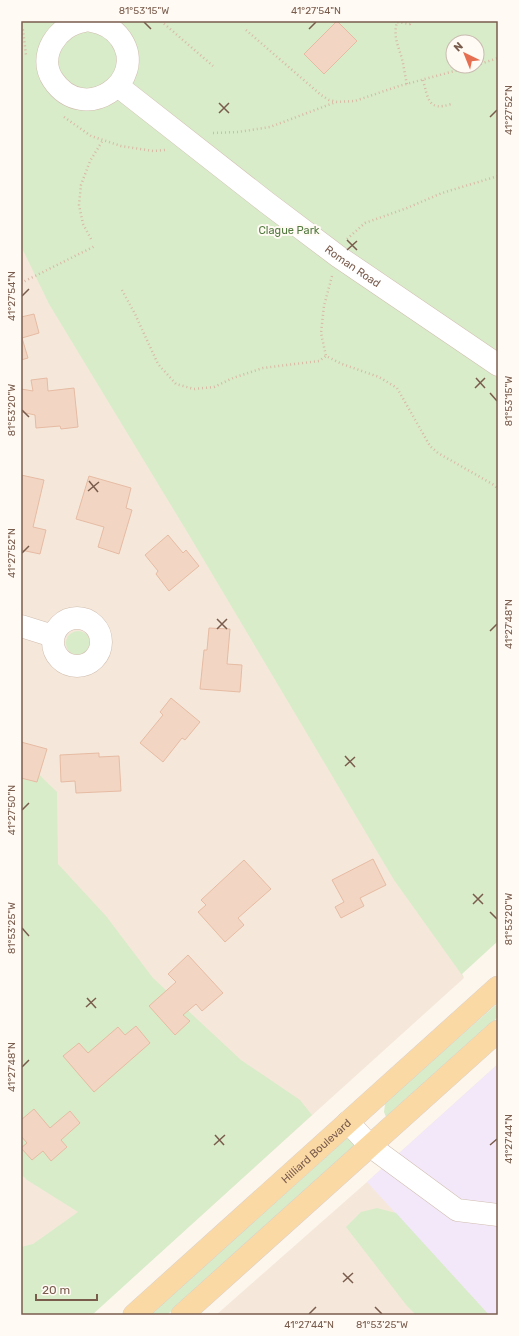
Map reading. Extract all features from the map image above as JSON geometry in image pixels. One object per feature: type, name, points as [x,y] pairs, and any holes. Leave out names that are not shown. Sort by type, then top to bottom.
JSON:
[{"type":"main road","name":"Hilliard Boulevard","points":[[134,1315],[498,988]]},
{"type":"main road","points":[[182,1315],[498,1031]]},
{"type":"street","points":[[84,21],[76,22],[66,27],[51,28],[51,44],[48,55],[48,66],[52,77],[66,94],[77,99],[88,100],[99,98],[110,93],[118,86],[124,76],[127,65],[127,54],[124,43],[117,34],[109,26],[91,21]]},
{"type":"street","name":"Roman Road","points":[[118,86],[266,202],[344,260],[498,365]]},
{"type":"street","points":[[21,626],[53,636]]},
{"type":"street","points":[[348,1122],[370,1146],[457,1210],[498,1215]]},
{"type":"path","points":[[161,21],[213,66]]},
{"type":"path","points":[[407,84],[402,60],[395,40],[395,28],[397,22],[410,24],[410,21]]},
{"type":"path","points":[[246,30],[321,95],[329,100],[337,102],[355,102],[407,84],[445,74]]},
{"type":"path","points":[[485,62],[498,58]]},
{"type":"path","points":[[423,80],[430,102],[436,106],[442,107],[451,104]]},
{"type":"path","points":[[212,133],[238,132],[270,127],[337,102]]},
{"type":"path","points":[[91,239],[83,224],[79,205],[81,185],[90,161],[103,140]]},
{"type":"path","points":[[21,283],[95,246]]},
{"type":"path","points":[[122,290],[158,364],[176,384],[194,389],[214,387],[233,378],[263,368],[320,361],[326,356]]},
{"type":"shaded area","points":[[21,167],[70,264],[464,978],[91,1315],[21,1315]]},
{"type":"shaded area","points":[[498,1064],[498,1315],[216,1315],[367,1182]]},
{"type":"shaded area","points":[[498,1064],[498,1315],[489,1315],[367,1182]]},
{"type":"green space","name":"Clague Park","points":[[21,21],[498,21],[498,941],[462,974],[464,978],[394,880],[189,535],[49,304],[21,246]]},
{"type":"green space","points":[[73,631],[83,631],[90,638],[90,648],[83,655],[73,655],[66,648],[66,638]]},
{"type":"green space","points":[[21,757],[57,792],[58,864],[106,916],[153,978],[241,1060],[300,1100],[312,1115],[92,1315],[21,1315],[21,1247],[33,1244],[78,1212],[27,1180],[21,1174]]},
{"type":"green space","points":[[498,1003],[498,1017],[386,1117],[384,1112],[385,1104],[389,1099]]},
{"type":"green space","points":[[350,1138],[354,1142],[354,1146],[167,1315],[150,1315],[346,1139]]},
{"type":"green space","points":[[377,1208],[396,1213],[489,1315],[416,1315],[407,1306],[346,1227],[361,1212]]},
{"type":"building","points":[[337,21],[357,41],[324,74],[304,54]]},
{"type":"building","points":[[34,314],[39,333],[22,338],[28,358],[21,360],[21,317]]},
{"type":"building","points":[[47,378],[48,391],[74,388],[78,427],[61,429],[60,426],[36,428],[35,415],[21,412],[21,389],[33,391],[31,380]]},
{"type":"building","points":[[21,475],[44,480],[33,527],[46,530],[40,554],[21,550]]},
{"type":"building","points":[[89,476],[131,488],[126,508],[132,510],[119,554],[98,547],[104,527],[76,519]]},
{"type":"building","points":[[168,535],[183,553],[186,550],[199,566],[169,591],[156,574],[158,571],[145,555]]},
{"type":"building","points":[[209,628],[230,629],[227,664],[242,665],[240,692],[200,689],[204,650],[207,650]]},
{"type":"building","points":[[171,698],[200,722],[185,740],[182,738],[163,762],[140,743],[163,715],[160,712]]},
{"type":"building","points":[[21,742],[47,749],[37,782],[21,778]]},
{"type":"building","points":[[99,753],[99,757],[119,756],[121,791],[76,793],[75,781],[61,782],[60,755]]},
{"type":"building","points":[[373,859],[386,885],[360,898],[364,906],[341,918],[335,907],[344,902],[332,880]]},
{"type":"building","points":[[244,860],[271,889],[238,918],[244,925],[225,942],[198,912],[206,905],[201,900]]},
{"type":"building","points":[[188,955],[223,993],[202,1011],[196,1004],[183,1015],[190,1021],[175,1035],[149,1006],[176,982],[168,974]]},
{"type":"building","points":[[136,1026],[150,1043],[94,1092],[63,1056],[79,1043],[88,1053],[118,1027],[125,1035]]},
{"type":"building","points":[[34,1109],[50,1128],[70,1111],[80,1123],[61,1140],[67,1147],[51,1161],[43,1151],[32,1160],[21,1148],[27,1143],[21,1136],[21,1120]]}]
